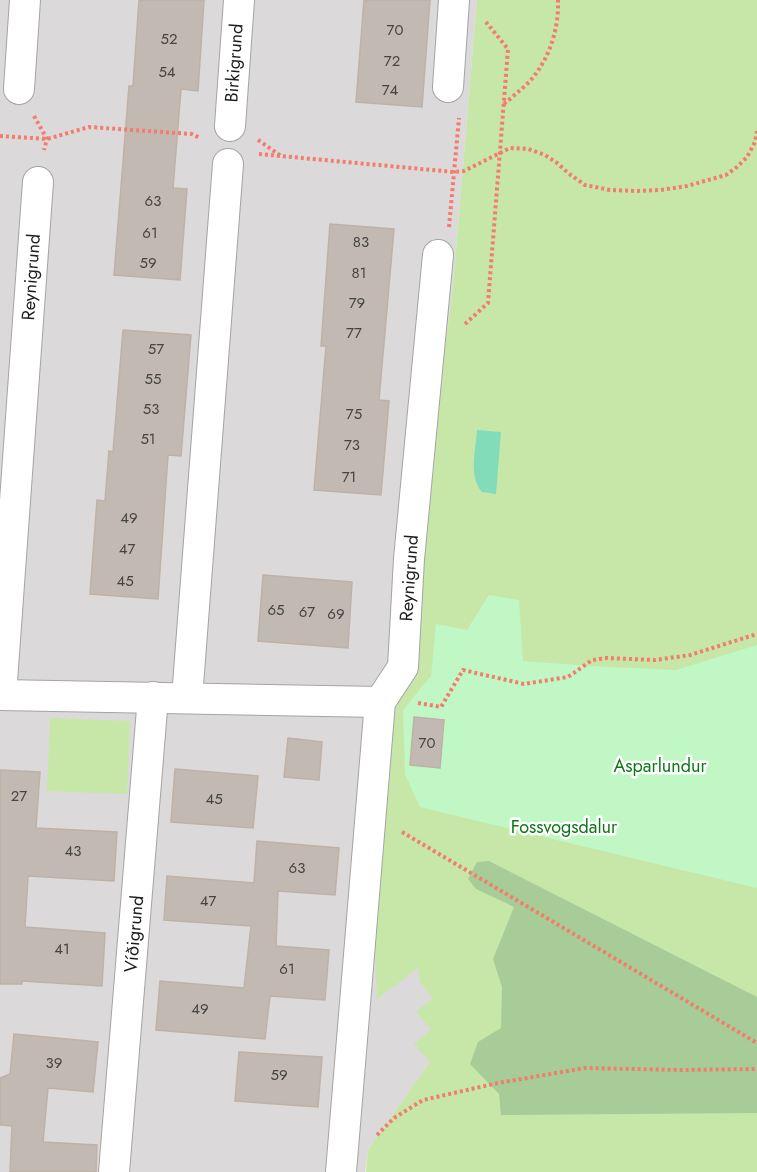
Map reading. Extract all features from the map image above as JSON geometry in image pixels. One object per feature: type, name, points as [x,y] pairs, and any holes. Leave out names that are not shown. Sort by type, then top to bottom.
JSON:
[{"type":"street","points":[[19,89],[25,0]]},
{"type":"street","name":"Birkigrund","points":[[230,126],[239,0]]},
{"type":"street","points":[[448,87],[454,0]]},
{"type":"street","points":[[187,698],[228,164]]},
{"type":"street","name":"Reynigrund","points":[[38,182],[0,695],[380,702],[404,667],[409,559],[438,255]]},
{"type":"street","name":"Víðigrund","points":[[114,1172],[153,697]]},
{"type":"street","points":[[342,1160],[380,702]]},
{"type":"path","points":[[503,105],[529,82],[542,64],[552,44],[557,23],[558,0]]},
{"type":"path","points":[[438,255],[448,230],[459,115],[448,87]]},
{"type":"path","points":[[19,89],[47,139],[38,182]]},
{"type":"path","points":[[454,172],[464,171],[510,148],[528,149],[545,155],[585,185],[610,190],[661,190],[687,186],[726,175],[747,156],[757,131]]},
{"type":"path","points":[[412,702],[441,706],[463,670],[524,684],[568,677],[592,660],[607,658],[655,660],[690,655],[757,634]]},
{"type":"path","points":[[371,820],[388,824],[757,1043]]},
{"type":"path","points":[[342,1160],[363,1149],[394,1118],[423,1100],[498,1083],[585,1068],[757,1069]]},
{"type":"shaded area","points":[[0,0],[477,0],[453,286],[407,638],[377,998],[418,967],[421,982],[434,998],[430,1062],[368,1150],[365,1172],[0,1172]]},
{"type":"green space","name":"Fossvogsdalur","points":[[477,0],[757,0],[757,1172],[366,1172],[368,1150],[430,1062],[414,1044],[431,1029],[416,1012],[433,998],[420,982],[418,968],[377,999],[371,820],[407,638],[453,286]]},
{"type":"green space","points":[[477,430],[501,432],[496,494],[482,492],[475,478]]},
{"type":"green space","name":"Asparlundur","points":[[489,595],[519,600],[523,661],[676,670],[757,645],[757,888],[420,807],[405,774],[403,710],[431,676],[436,624],[467,630]]},
{"type":"green space","points":[[50,718],[130,721],[127,794],[47,791]]},
{"type":"green space","points":[[489,861],[757,997],[757,1113],[501,1115],[499,1094],[470,1064],[478,1042],[501,1028],[502,987],[493,959],[514,907],[476,889],[468,879],[477,862]]},
{"type":"building","points":[[139,0],[204,0],[198,91],[181,89],[173,188],[187,189],[180,280],[114,275],[129,86],[133,86]]},
{"type":"building","points":[[364,0],[430,0],[422,107],[356,102]]},
{"type":"building","points":[[330,224],[394,229],[379,400],[389,401],[381,495],[314,490],[326,346],[321,346]]},
{"type":"building","points":[[123,330],[191,335],[181,456],[168,455],[158,599],[90,594],[97,500],[105,501],[109,451],[113,452]]},
{"type":"building","points":[[263,575],[352,582],[348,648],[258,641]]},
{"type":"building","points":[[414,717],[444,720],[440,768],[410,765]]},
{"type":"building","points":[[288,738],[322,742],[319,780],[284,777]]},
{"type":"building","points":[[175,769],[258,776],[253,828],[171,822]]},
{"type":"building","points":[[0,770],[40,772],[36,828],[117,832],[114,881],[28,876],[25,927],[105,933],[102,986],[22,981],[22,984],[0,984]]},
{"type":"building","points":[[257,841],[339,848],[335,895],[278,891],[276,946],[329,950],[325,1000],[270,996],[265,1039],[156,1030],[160,981],[244,988],[251,926],[164,920],[167,876],[254,883]]},
{"type":"building","points":[[14,1034],[98,1042],[93,1092],[48,1088],[43,1142],[97,1145],[96,1172],[10,1172],[12,1126],[0,1125],[0,1078],[10,1074]]},
{"type":"building","points":[[239,1052],[322,1057],[318,1107],[235,1101]]}]
